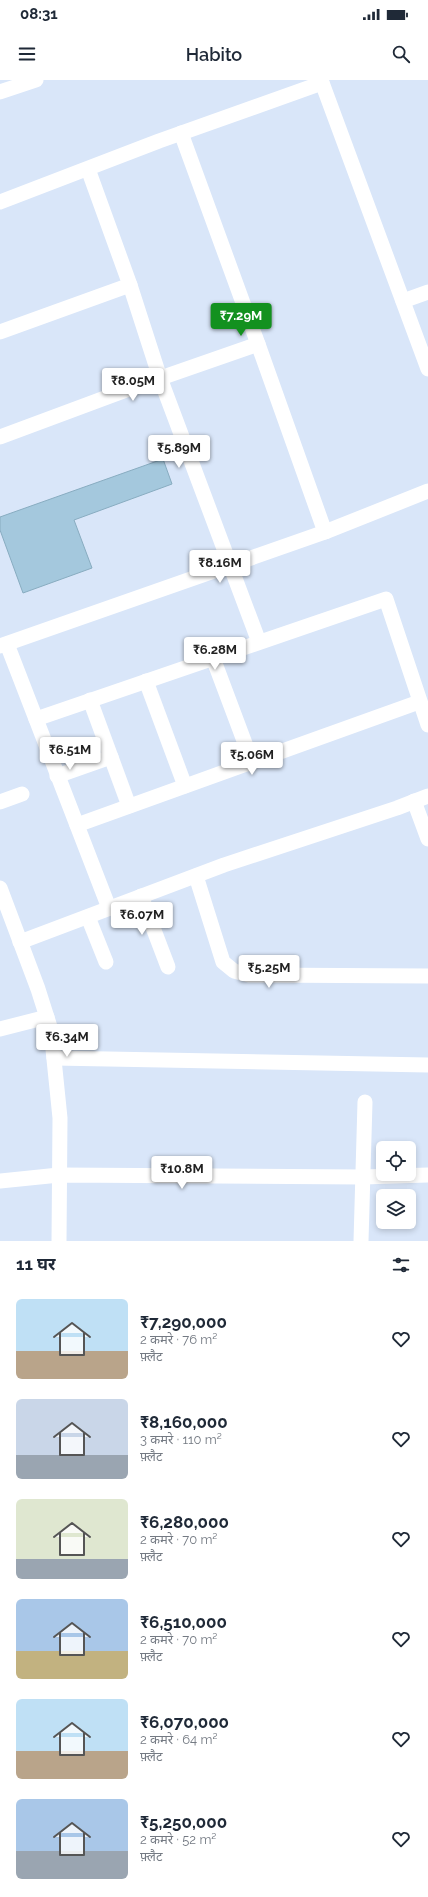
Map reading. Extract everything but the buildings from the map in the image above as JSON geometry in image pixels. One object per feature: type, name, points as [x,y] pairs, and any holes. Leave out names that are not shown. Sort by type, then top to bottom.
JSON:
[{"type":"street","points":[[0,92],[36,80]]},
{"type":"street","points":[[0,202],[322,81],[428,369]]},
{"type":"street","points":[[181,133],[258,344],[324,532]]},
{"type":"street","points":[[88,169],[130,285],[160,378],[259,642]]},
{"type":"street","points":[[0,332],[130,285]]},
{"type":"street","points":[[403,301],[428,292]]},
{"type":"street","points":[[0,437],[160,378],[258,344]]},
{"type":"street","points":[[109,908],[36,719],[3,645],[324,532],[428,491]]},
{"type":"street","points":[[36,719],[386,599],[419,702],[428,725]]},
{"type":"street","points":[[213,658],[252,762]]},
{"type":"street","points":[[146,681],[185,786]]},
{"type":"street","points":[[90,700],[129,806]]},
{"type":"street","points":[[77,825],[419,702]]},
{"type":"street","points":[[58,776],[111,757]]},
{"type":"street","points":[[0,802],[22,794]]},
{"type":"street","points":[[20,942],[196,876],[421,798],[428,839]]},
{"type":"street","points":[[196,876],[223,962],[234,971],[249,975],[428,976]]},
{"type":"street","points":[[0,888],[38,989],[51,1030],[60,1118],[59,1241]]},
{"type":"street","points":[[141,896],[168,967]]},
{"type":"street","points":[[88,916],[106,962]]},
{"type":"street","points":[[0,1030],[47,1017]]},
{"type":"street","points":[[54,1058],[428,1065]]},
{"type":"street","points":[[362,1241],[365,1102]]},
{"type":"street","points":[[0,1181],[59,1176],[363,1177],[428,1175]]}]
